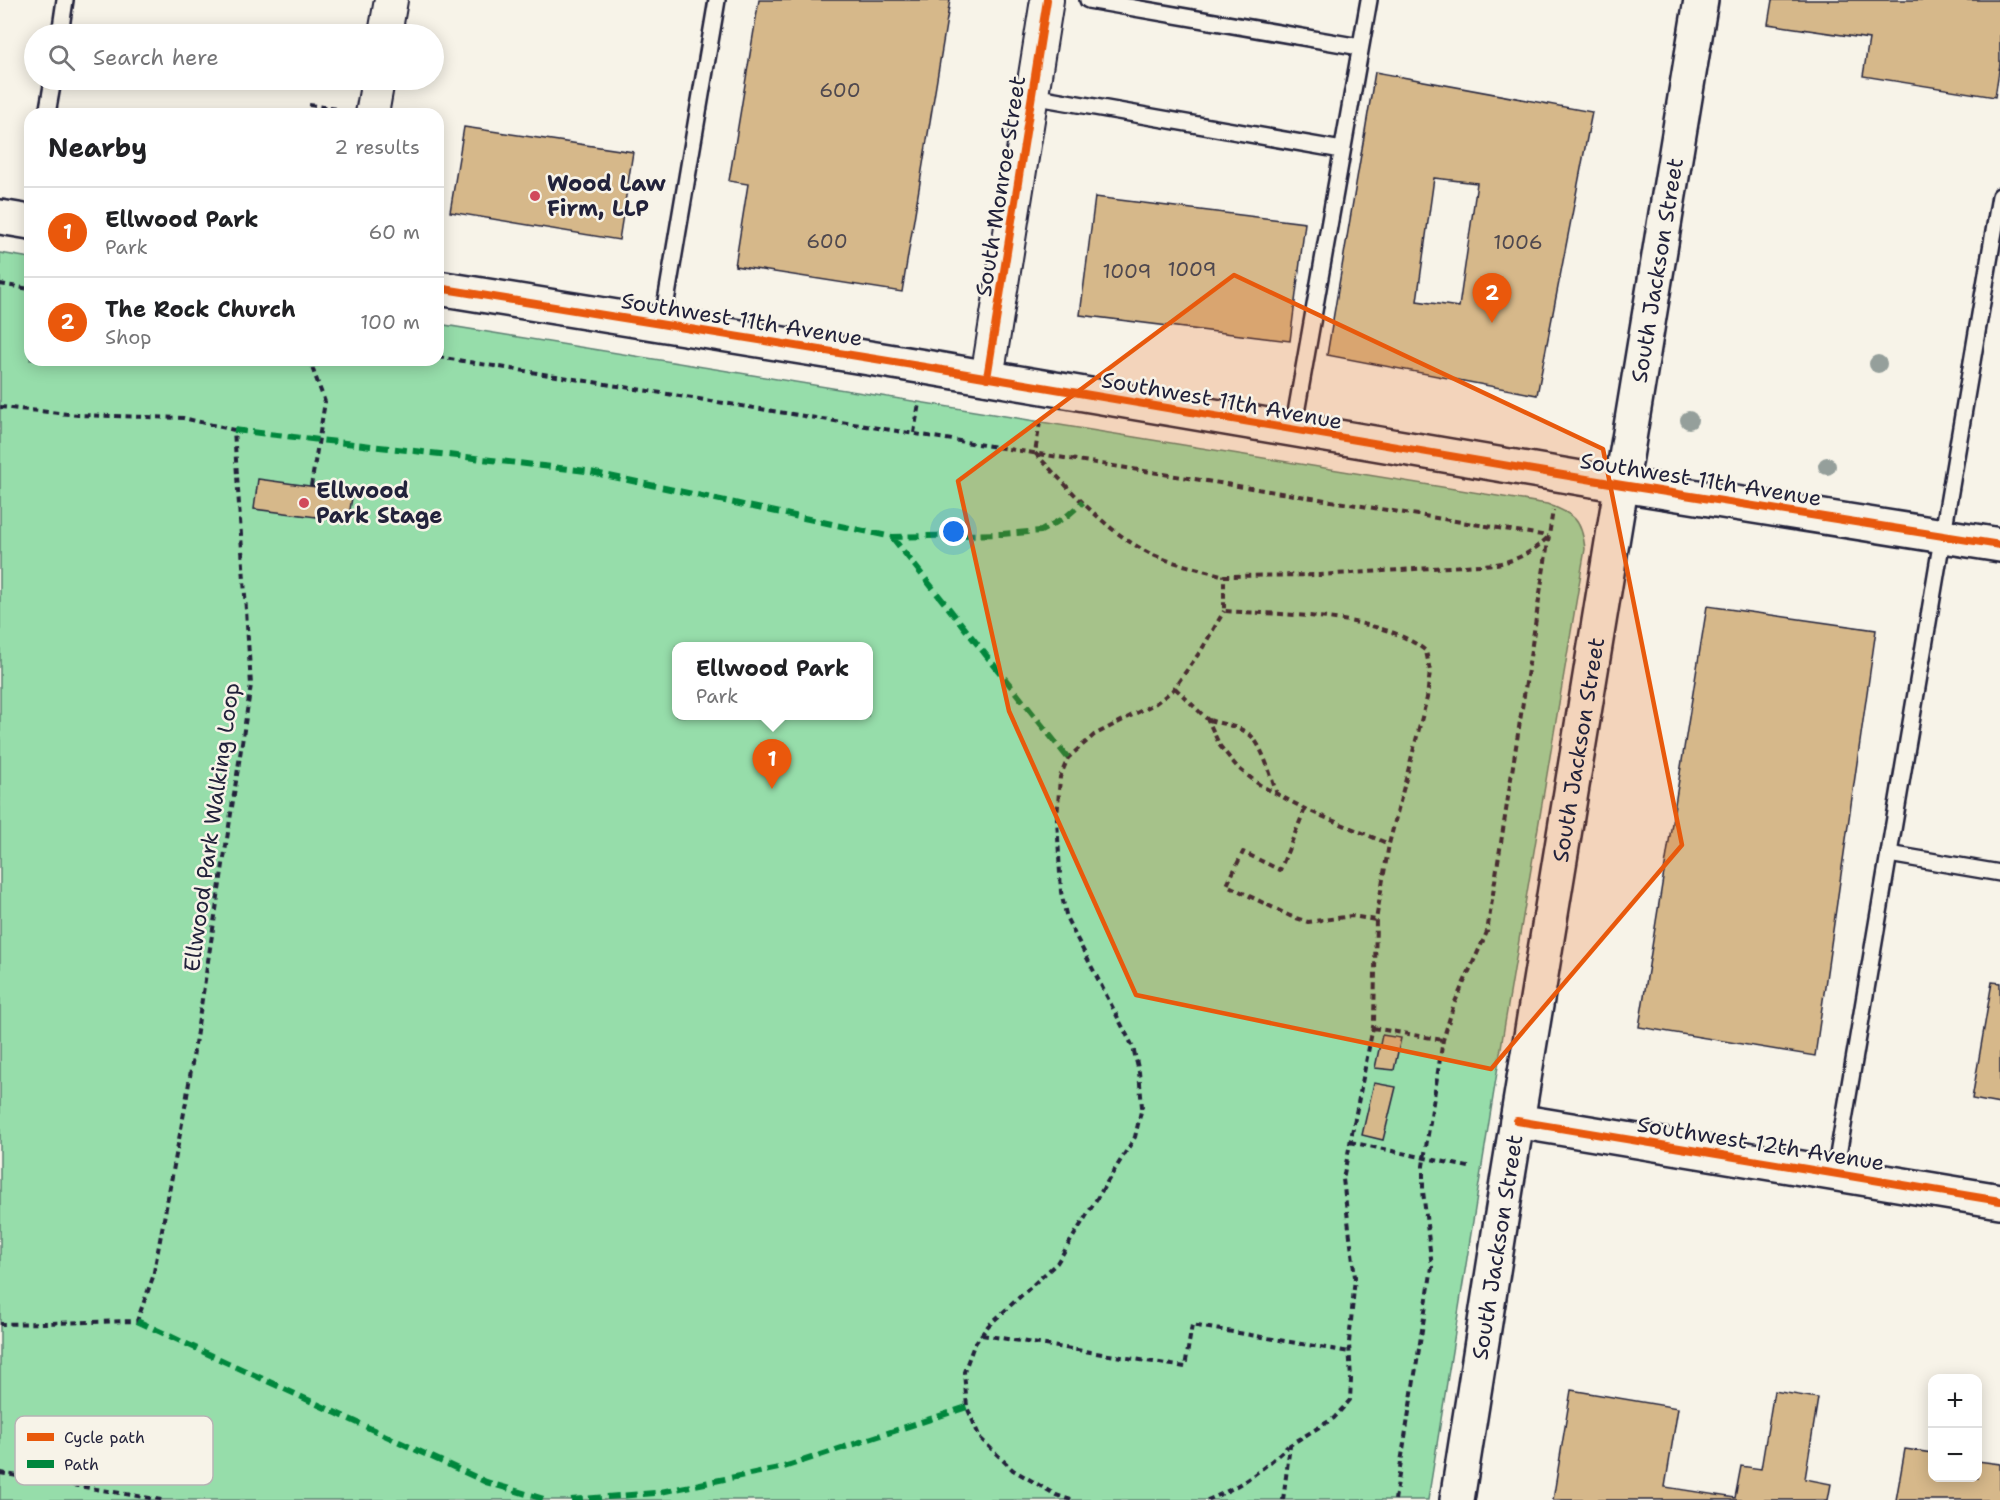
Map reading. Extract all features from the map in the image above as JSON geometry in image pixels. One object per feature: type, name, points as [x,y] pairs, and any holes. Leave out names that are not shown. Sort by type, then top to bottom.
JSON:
[{"type":"street","points":[[387,24],[391,0]]},
{"type":"street","name":"South Monroe Street","points":[[987,378],[1047,0]]},
{"type":"street","name":"South Jackson Street","points":[[1457,1500],[1701,0]]},
{"type":"street","points":[[373,108],[376,90]]},
{"type":"street","points":[[0,217],[24,221]]},
{"type":"street","name":"Southwest 11th Avenue","points":[[444,289],[1622,485],[2000,545]]},
{"type":"street","name":"Southwest 12th Avenue","points":[[1517,1121],[2000,1201]]},
{"type":"lane","points":[[61,24],[65,0]]},
{"type":"lane","points":[[662,325],[717,0]]},
{"type":"lane","points":[[1088,0],[1360,47]]},
{"type":"lane","points":[[1293,430],[1369,0]]},
{"type":"lane","points":[[49,108],[52,90]]},
{"type":"lane","points":[[1032,96],[1342,150]]},
{"type":"lane","points":[[1835,1173],[2000,196]]},
{"type":"lane","points":[[1889,854],[2000,873]]},
{"type":"path","points":[[309,105],[331,108]]},
{"type":"path","points":[[0,284],[24,288]]},
{"type":"path","points":[[444,358],[1549,536]]},
{"type":"path","points":[[311,486],[325,402],[313,366]]},
{"type":"path","points":[[914,433],[919,403]]},
{"type":"path","points":[[1035,453],[1040,421]]},
{"type":"path","points":[[1035,453],[1083,502],[1125,538],[1150,554],[1224,576],[1320,575],[1496,564],[1514,561],[1535,550],[1549,536]]},
{"type":"path","points":[[1395,1500],[1432,1267],[1423,1191],[1424,1157],[1443,1040],[1454,1004],[1487,932],[1554,507]]},
{"type":"path","points":[[1071,1500],[1056,1495],[1013,1470],[980,1438],[967,1407],[964,1372],[974,1345],[988,1326],[1057,1263],[1135,1137],[1142,1107],[1139,1072],[1133,1047],[1067,919],[1061,892],[1057,819],[1060,777],[1068,758],[1094,735],[1156,703],[1175,688],[1202,649],[1224,611],[1224,576]]},
{"type":"path","points":[[1208,1500],[1229,1492],[1265,1468],[1290,1445],[1334,1418],[1350,1400],[1349,1352],[1355,1277],[1342,1179],[1373,1028],[1376,920],[1389,844],[1427,698],[1430,671],[1426,651],[1414,640],[1391,631],[1340,620],[1224,611]]},
{"type":"path","points":[[1175,688],[1208,720],[1220,746],[1238,768],[1260,785],[1305,809],[1389,844]]},
{"type":"path","points":[[1208,720],[1235,727],[1250,734],[1258,746],[1277,794]]},
{"type":"path","points":[[1305,809],[1280,870],[1243,852],[1227,885],[1290,916],[1308,922],[1352,916],[1376,920]]},
{"type":"path","points":[[1373,1028],[1443,1040]]},
{"type":"path","points":[[1350,1142],[1473,1168]]},
{"type":"path","points":[[982,1335],[1185,1367],[1192,1325],[1349,1352]]},
{"type":"path","points":[[1283,1500],[1290,1445]]},
{"type":"path","points":[[0,1473],[15,1476]]},
{"type":"path","points":[[72,1485],[162,1500]]},
{"type":"highlighted area","points":[[1234,275],[1603,449],[1682,845],[1491,1069],[1136,995],[1009,711],[958,481]]},
{"type":"green space","points":[[0,253],[24,257],[24,366],[444,366],[444,325],[1547,504],[1564,511],[1575,519],[1582,531],[1585,549],[1428,1500],[0,1500]]},
{"type":"building","points":[[759,0],[950,0],[902,292],[735,266],[748,184],[729,181]]},
{"type":"building","points":[[1772,0],[2000,0],[2000,64],[1995,97],[1863,76],[1869,39],[1768,24]]},
{"type":"building","points":[[1375,72],[1592,112],[1537,395],[1327,355]],"holes":[[[1434,178],[1477,183],[1459,307],[1417,301]]]},
{"type":"building","points":[[464,127],[633,152],[619,240],[450,212]]},
{"type":"building","points":[[1095,197],[1305,223],[1290,341],[1080,315]]},
{"type":"building","points":[[258,479],[353,492],[348,521],[254,509]]},
{"type":"building","points":[[1707,606],[1876,630],[1815,1056],[1639,1027]]},
{"type":"building","points":[[1992,982],[2000,983],[2000,1104],[1972,1099]]},
{"type":"building","points":[[1382,1035],[1401,1038],[1394,1070],[1375,1068]]},
{"type":"building","points":[[1374,1083],[1396,1087],[1383,1140],[1362,1135]]},
{"type":"building","points":[[1571,1390],[1678,1408],[1665,1487],[1735,1498],[1741,1466],[1761,1469],[1774,1391],[1818,1398],[1805,1479],[1831,1484],[1828,1500],[1553,1500]]},
{"type":"building","points":[[1905,1449],[1928,1452],[1928,1482],[1982,1482],[1982,1462],[2000,1464],[2000,1500],[1896,1500]]},
{"type":"marked path","points":[[234,430],[586,471],[892,537],[1041,531],[1067,516],[1083,502]]},
{"type":"marked path","points":[[892,537],[1068,758]]},
{"type":"marked path","points":[[137,1321],[486,1482],[547,1500]]},
{"type":"marked path","points":[[571,1500],[656,1493],[784,1467],[967,1407]]},
{"type":"cycle path","points":[[987,378],[1047,0]]},
{"type":"cycle path","points":[[444,289],[925,367],[1622,485],[2000,545]]},
{"type":"cycle path","points":[[1517,1121],[2000,1201]]},
{"type":"place","name":"Wood Law Firm, LLP","points":[[535,196]]},
{"type":"place","name":"The Rock Church","points":[[1492,323]]},
{"type":"place","name":"Ellwood Park Stage","points":[[304,503]]},
{"type":"place","name":"Ellwood Park","points":[[772,789]]}]
